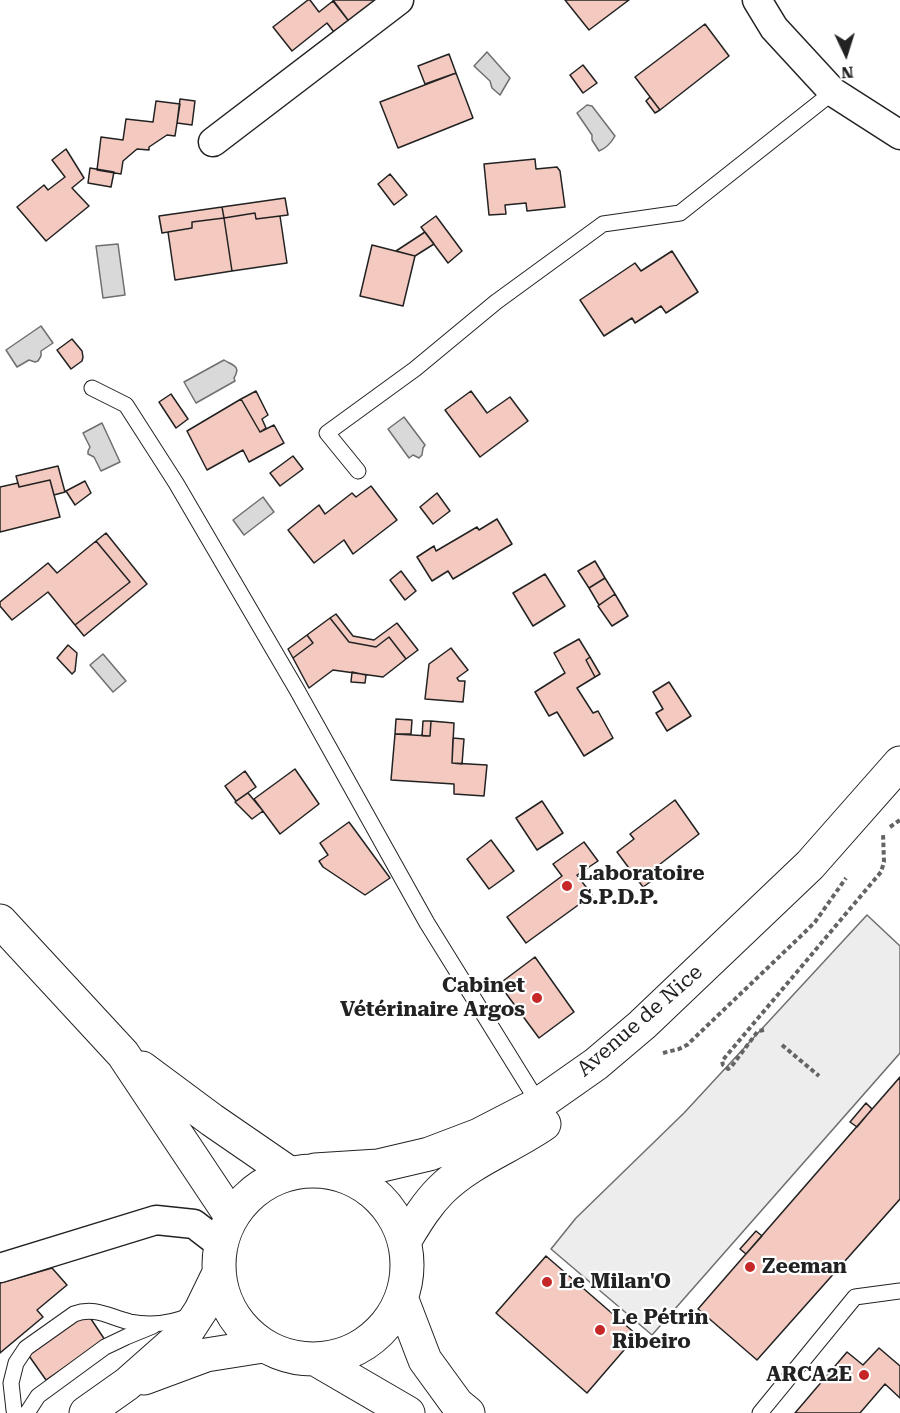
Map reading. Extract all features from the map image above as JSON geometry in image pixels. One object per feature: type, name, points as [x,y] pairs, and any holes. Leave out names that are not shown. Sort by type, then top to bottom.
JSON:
[{"type":"main road","name":"Avenue de Nice","points":[[405,1240],[421,1214],[442,1189],[470,1168],[529,1134],[544,1112],[642,1025],[810,865],[900,763]]},
{"type":"main road","name":"Avenue de Nice","points":[[302,1172],[378,1166],[429,1154],[544,1112],[626,1063],[719,979],[830,873],[866,837],[900,797]]},
{"type":"main road","points":[[0,921],[123,1054],[212,1120],[302,1172],[353,1179],[386,1204],[405,1240],[408,1270],[402,1300],[388,1323],[369,1342],[345,1355],[317,1360],[289,1357],[263,1346],[241,1328],[226,1303],[223,1245],[123,1054]]},
{"type":"main road","points":[[86,1413],[127,1384],[188,1330],[201,1310],[223,1245],[256,1189],[302,1172]]},
{"type":"main road","points":[[402,1300],[425,1360],[457,1404],[468,1413]]},
{"type":"main road","points":[[127,1384],[206,1355],[263,1346]]},
{"type":"main road","points":[[317,1360],[408,1413]]},
{"type":"street","points":[[213,142],[399,0]]},
{"type":"street","points":[[757,0],[774,28],[833,93],[900,135]]},
{"type":"street","points":[[0,1268],[156,1220],[194,1224],[223,1245]]},
{"type":"lane","points":[[358,471],[327,433],[415,369],[496,302],[603,224],[680,213],[833,93]]},
{"type":"lane","points":[[92,388],[126,405],[176,483],[297,690],[427,923],[544,1112]]},
{"type":"lane","points":[[760,1413],[855,1298],[900,1291]]},
{"type":"lane","points":[[27,1413],[38,1396],[105,1347],[156,1325],[178,1321],[201,1310]]},
{"type":"lane","points":[[16,1413],[12,1383],[16,1363],[26,1348],[74,1314],[82,1311],[96,1311],[130,1322],[156,1325]]},
{"type":"path","points":[[879,838],[883,832],[900,820]]},
{"type":"path","points":[[764,1030],[758,1031],[731,1067],[728,1069],[723,1065],[722,1061],[881,872],[884,862],[883,832]]},
{"type":"path","points":[[657,1054],[680,1049],[687,1045],[804,933],[852,871]]},
{"type":"path","points":[[782,1045],[819,1076]]},
{"type":"shaded area","points":[[487,52],[510,78],[500,95],[492,88],[490,81],[474,66]]},
{"type":"shaded area","points":[[587,105],[592,106],[615,136],[599,151],[592,140],[592,135],[577,113]]},
{"type":"shaded area","points":[[118,244],[125,295],[103,298],[96,246]]},
{"type":"shaded area","points":[[41,326],[53,343],[41,351],[38,361],[29,360],[17,367],[6,350]]},
{"type":"shaded area","points":[[224,360],[236,368],[235,381],[196,403],[184,382]]},
{"type":"shaded area","points":[[404,417],[425,445],[419,458],[413,455],[409,458],[388,429]]},
{"type":"shaded area","points":[[102,423],[120,462],[101,471],[94,457],[88,454],[90,447],[83,433]]},
{"type":"shaded area","points":[[263,497],[274,512],[244,535],[233,520]]},
{"type":"shaded area","points":[[103,654],[126,681],[113,692],[90,665]]},
{"type":"shaded area","points":[[867,915],[900,946],[900,1053],[652,1335],[551,1249],[576,1218],[684,1113]]},
{"type":"building","points":[[308,0],[319,12],[333,1],[351,24],[337,36],[327,23],[292,51],[273,27]]},
{"type":"building","points":[[333,0],[382,0],[351,24]]},
{"type":"building","points":[[565,0],[629,0],[589,30]]},
{"type":"building","points":[[705,24],[729,56],[660,110],[635,77]]},
{"type":"building","points":[[449,54],[456,73],[425,84],[418,66]]},
{"type":"building","points":[[583,65],[597,83],[583,93],[570,75]]},
{"type":"building","points":[[456,73],[473,118],[398,148],[380,102]]},
{"type":"building","points":[[650,97],[660,110],[655,113],[646,101]]},
{"type":"building","points":[[180,99],[195,101],[192,125],[177,123]]},
{"type":"building","points":[[156,101],[180,104],[175,136],[167,135],[149,147],[149,150],[137,149],[123,161],[121,174],[97,170],[101,137],[123,140],[126,119],[153,122]]},
{"type":"building","points":[[66,149],[84,178],[72,188],[89,206],[46,241],[17,207],[44,185],[48,190],[65,177],[52,160]]},
{"type":"building","points":[[535,159],[536,169],[557,167],[560,171],[565,207],[527,211],[526,203],[505,205],[506,214],[489,215],[484,164]]},
{"type":"building","points":[[90,168],[114,172],[111,187],[88,183]]},
{"type":"building","points":[[390,174],[407,195],[394,205],[378,184]]},
{"type":"building","points":[[285,198],[288,215],[256,219],[255,213],[224,218],[222,207]]},
{"type":"building","points":[[222,207],[224,218],[192,222],[192,228],[162,233],[159,216]]},
{"type":"building","points":[[255,213],[256,219],[280,216],[287,263],[232,271],[224,218]]},
{"type":"building","points":[[436,216],[462,251],[448,263],[421,227]]},
{"type":"building","points":[[224,218],[232,271],[175,280],[168,232],[192,228],[192,222]]},
{"type":"building","points":[[425,232],[434,244],[415,256],[396,251]]},
{"type":"building","points":[[372,245],[415,256],[403,306],[360,296]]},
{"type":"building","points":[[672,251],[698,292],[666,313],[661,306],[635,323],[632,318],[604,336],[580,300],[635,263],[641,271]]},
{"type":"building","points":[[72,339],[82,351],[83,357],[82,361],[71,369],[57,350]]},
{"type":"building","points":[[256,391],[268,415],[262,419],[266,428],[260,432],[241,399]]},
{"type":"building","points":[[471,391],[487,413],[510,397],[528,421],[480,457],[445,410]]},
{"type":"building","points":[[171,394],[188,419],[176,428],[159,402]]},
{"type":"building","points":[[241,399],[260,432],[274,425],[284,443],[249,462],[243,450],[207,470],[187,431]]},
{"type":"building","points":[[293,456],[303,469],[280,486],[270,473]]},
{"type":"building","points":[[58,466],[65,492],[54,495],[50,480],[19,487],[16,476]]},
{"type":"building","points":[[50,480],[60,517],[0,532],[0,487],[18,483],[19,487]]},
{"type":"building","points":[[85,481],[91,493],[75,505],[66,491]]},
{"type":"building","points":[[371,486],[397,520],[353,554],[344,540],[314,563],[288,530],[319,505],[325,514],[352,493],[356,497]]},
{"type":"building","points":[[437,493],[450,511],[433,524],[420,507]]},
{"type":"building","points":[[497,519],[512,544],[453,579],[448,571],[432,581],[417,557],[434,546],[436,551],[477,527],[479,530]]},
{"type":"building","points":[[106,533],[147,584],[84,636],[75,625],[130,582],[96,541]]},
{"type":"building","points":[[96,541],[130,582],[75,625],[48,592],[12,620],[0,606],[0,602],[48,563],[57,573]]},
{"type":"building","points":[[595,561],[605,578],[589,588],[578,571]]},
{"type":"building","points":[[401,571],[416,591],[405,600],[390,580]]},
{"type":"building","points":[[545,574],[565,606],[533,626],[513,593]]},
{"type":"building","points":[[605,578],[615,594],[599,605],[589,588]]},
{"type":"building","points":[[615,594],[628,616],[612,626],[598,606]]},
{"type":"building","points":[[336,614],[353,636],[374,640],[397,623],[418,650],[406,659],[389,637],[376,647],[349,642],[330,618]]},
{"type":"building","points":[[330,618],[349,642],[376,647],[389,637],[406,659],[383,677],[333,670],[309,688],[293,658],[313,643],[307,635]]},
{"type":"building","points":[[307,635],[313,643],[293,658],[288,649]]},
{"type":"building","points":[[579,639],[590,657],[586,660],[595,677],[577,688],[593,713],[598,711],[613,738],[584,756],[557,712],[549,716],[535,692],[565,673],[554,653]]},
{"type":"building","points":[[68,645],[77,653],[75,671],[72,674],[57,658]]},
{"type":"building","points":[[451,648],[468,670],[457,678],[459,681],[465,681],[463,702],[425,699],[429,664]]},
{"type":"building","points":[[590,657],[600,674],[595,677],[586,660]]},
{"type":"building","points":[[352,672],[366,675],[365,683],[351,682]]},
{"type":"building","points":[[669,682],[691,716],[667,731],[656,713],[663,709],[653,692]]},
{"type":"building","points":[[396,719],[412,720],[411,734],[395,734]]},
{"type":"building","points":[[423,721],[431,721],[430,736],[422,736]]},
{"type":"building","points":[[431,721],[454,723],[452,763],[487,765],[484,796],[454,794],[454,784],[391,780],[395,734],[430,736]]},
{"type":"building","points":[[453,738],[464,739],[462,764],[452,763]]},
{"type":"building","points":[[295,769],[319,804],[280,834],[254,799]]},
{"type":"building","points":[[245,771],[256,787],[236,801],[225,786]]},
{"type":"building","points":[[248,793],[263,811],[252,819],[235,802]]},
{"type":"building","points":[[675,800],[699,834],[655,868],[660,875],[643,887],[617,852],[634,839],[630,834]]},
{"type":"building","points":[[542,801],[563,833],[537,850],[516,818]]},
{"type":"building","points":[[349,822],[390,878],[365,895],[323,867],[319,861],[328,855],[320,843]]},
{"type":"building","points":[[491,840],[514,871],[489,889],[467,859]]},
{"type":"building","name":"Laboratoire S.P.D.P.","points":[[584,842],[598,861],[577,875],[592,895],[526,943],[507,917],[562,876],[553,864]]},
{"type":"building","name":"Cabinet Vétérinaire Argos","points":[[535,957],[574,1012],[539,1038],[499,984]]},
{"type":"building","points":[[900,1077],[900,1199],[757,1360],[698,1309]]},
{"type":"building","points":[[866,1103],[872,1109],[857,1127],[850,1122]]},
{"type":"building","points":[[756,1231],[762,1236],[746,1254],[740,1249]]},
{"type":"building","points":[[546,1256],[637,1335],[587,1393],[496,1313]]},
{"type":"building","points":[[52,1268],[67,1285],[37,1310],[43,1317],[0,1353],[0,1283]]},
{"type":"building","points":[[87,1313],[105,1340],[46,1380],[27,1353]]},
{"type":"building","name":"ARCA2E","points":[[879,1348],[900,1366],[900,1398],[885,1384],[860,1413],[795,1413],[847,1352],[863,1365]]},
{"type":"place","name":"Laboratoire S.P.D.P.","points":[[567,886]]},
{"type":"place","name":"Cabinet Vétérinaire Argos","points":[[537,998]]},
{"type":"place","name":"Zeeman","points":[[750,1267]]},
{"type":"place","name":"Le Milan'O","points":[[547,1282]]},
{"type":"place","name":"Le Pétrin Ribeiro","points":[[600,1330]]},
{"type":"place","name":"ARCA2E","points":[[864,1375]]}]
